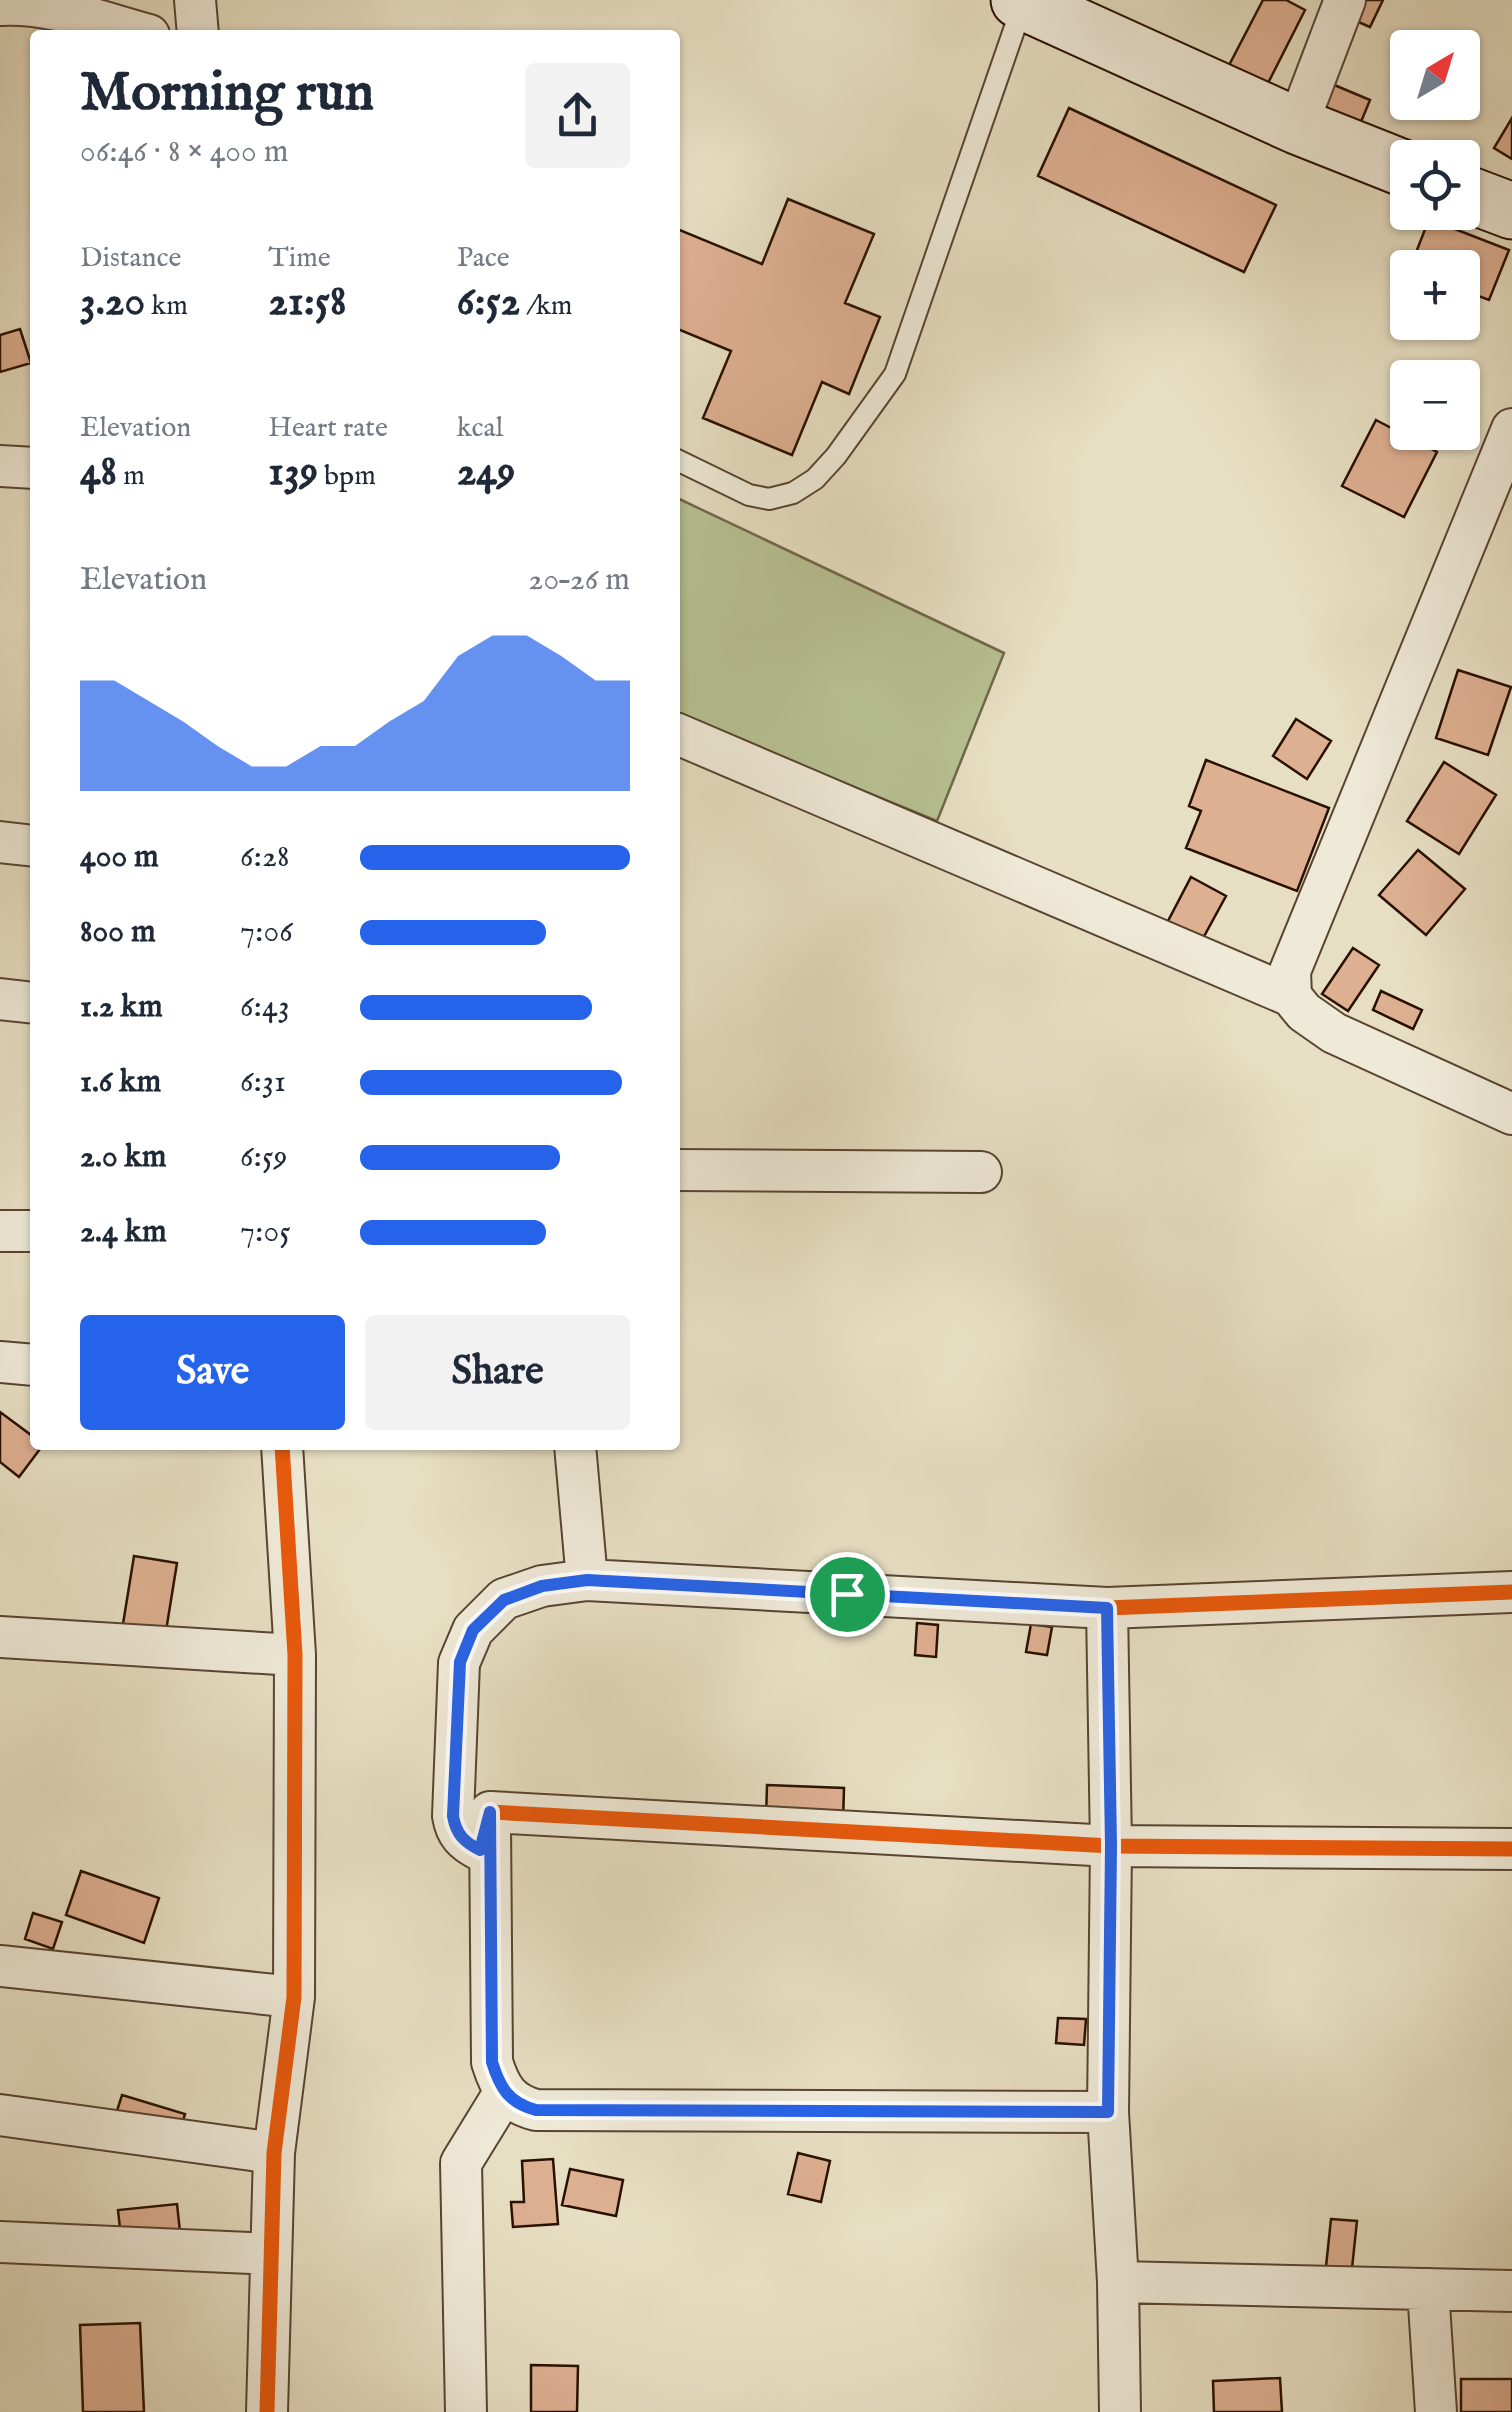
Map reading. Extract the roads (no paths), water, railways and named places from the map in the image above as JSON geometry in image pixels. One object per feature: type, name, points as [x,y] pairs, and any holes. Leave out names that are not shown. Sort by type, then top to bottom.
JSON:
[{"type":"main road","points":[[1022,1],[1297,126],[1390,163]]},
{"type":"main road","points":[[1480,199],[1512,212]]},
{"type":"street","points":[[195,0],[198,30]]},
{"type":"street","points":[[1297,126],[1345,0]]},
{"type":"street","points":[[0,5],[60,11],[130,30]]},
{"type":"street","points":[[1291,996],[1290,971],[1512,428]]},
{"type":"street","points":[[0,466],[30,468]]},
{"type":"street","points":[[680,735],[1291,996],[1304,1012],[1334,1033],[1512,1114]]},
{"type":"street","points":[[0,842],[30,845]]},
{"type":"street","points":[[0,999],[30,1002]]},
{"type":"street","points":[[680,1170],[981,1172]]},
{"type":"street","points":[[0,1231],[30,1231]]},
{"type":"street","points":[[0,1362],[30,1365]]},
{"type":"street","points":[[267,2412],[274,2153],[294,1998],[295,1655],[282,1450]]},
{"type":"street","points":[[575,1450],[587,1580]]},
{"type":"street","points":[[490,1812],[480,1850],[465,1842],[456,1830],[453,1816],[460,1662],[473,1630],[504,1600],[542,1586],[587,1580],[1107,1608],[1512,1592]]},
{"type":"street","points":[[1107,1608],[1111,1846],[1108,2112],[1118,2282],[1120,2412]]},
{"type":"street","points":[[0,1637],[295,1655]]},
{"type":"street","points":[[490,1812],[1111,1846],[1512,1849]]},
{"type":"street","points":[[490,1812],[492,2062],[504,2093],[519,2106],[536,2110],[1108,2112]]},
{"type":"street","points":[[0,1966],[294,1998]]},
{"type":"street","points":[[466,2412],[461,2164],[504,2093]]},
{"type":"street","points":[[0,2115],[274,2153]]},
{"type":"street","points":[[0,2242],[271,2254]]},
{"type":"street","points":[[1118,2282],[1512,2291]]},
{"type":"street","points":[[1428,2289],[1436,2412]]},
{"type":"lane","points":[[680,461],[749,495],[768,499],[794,493],[815,479],[836,456],[895,374],[1022,1]]}]
